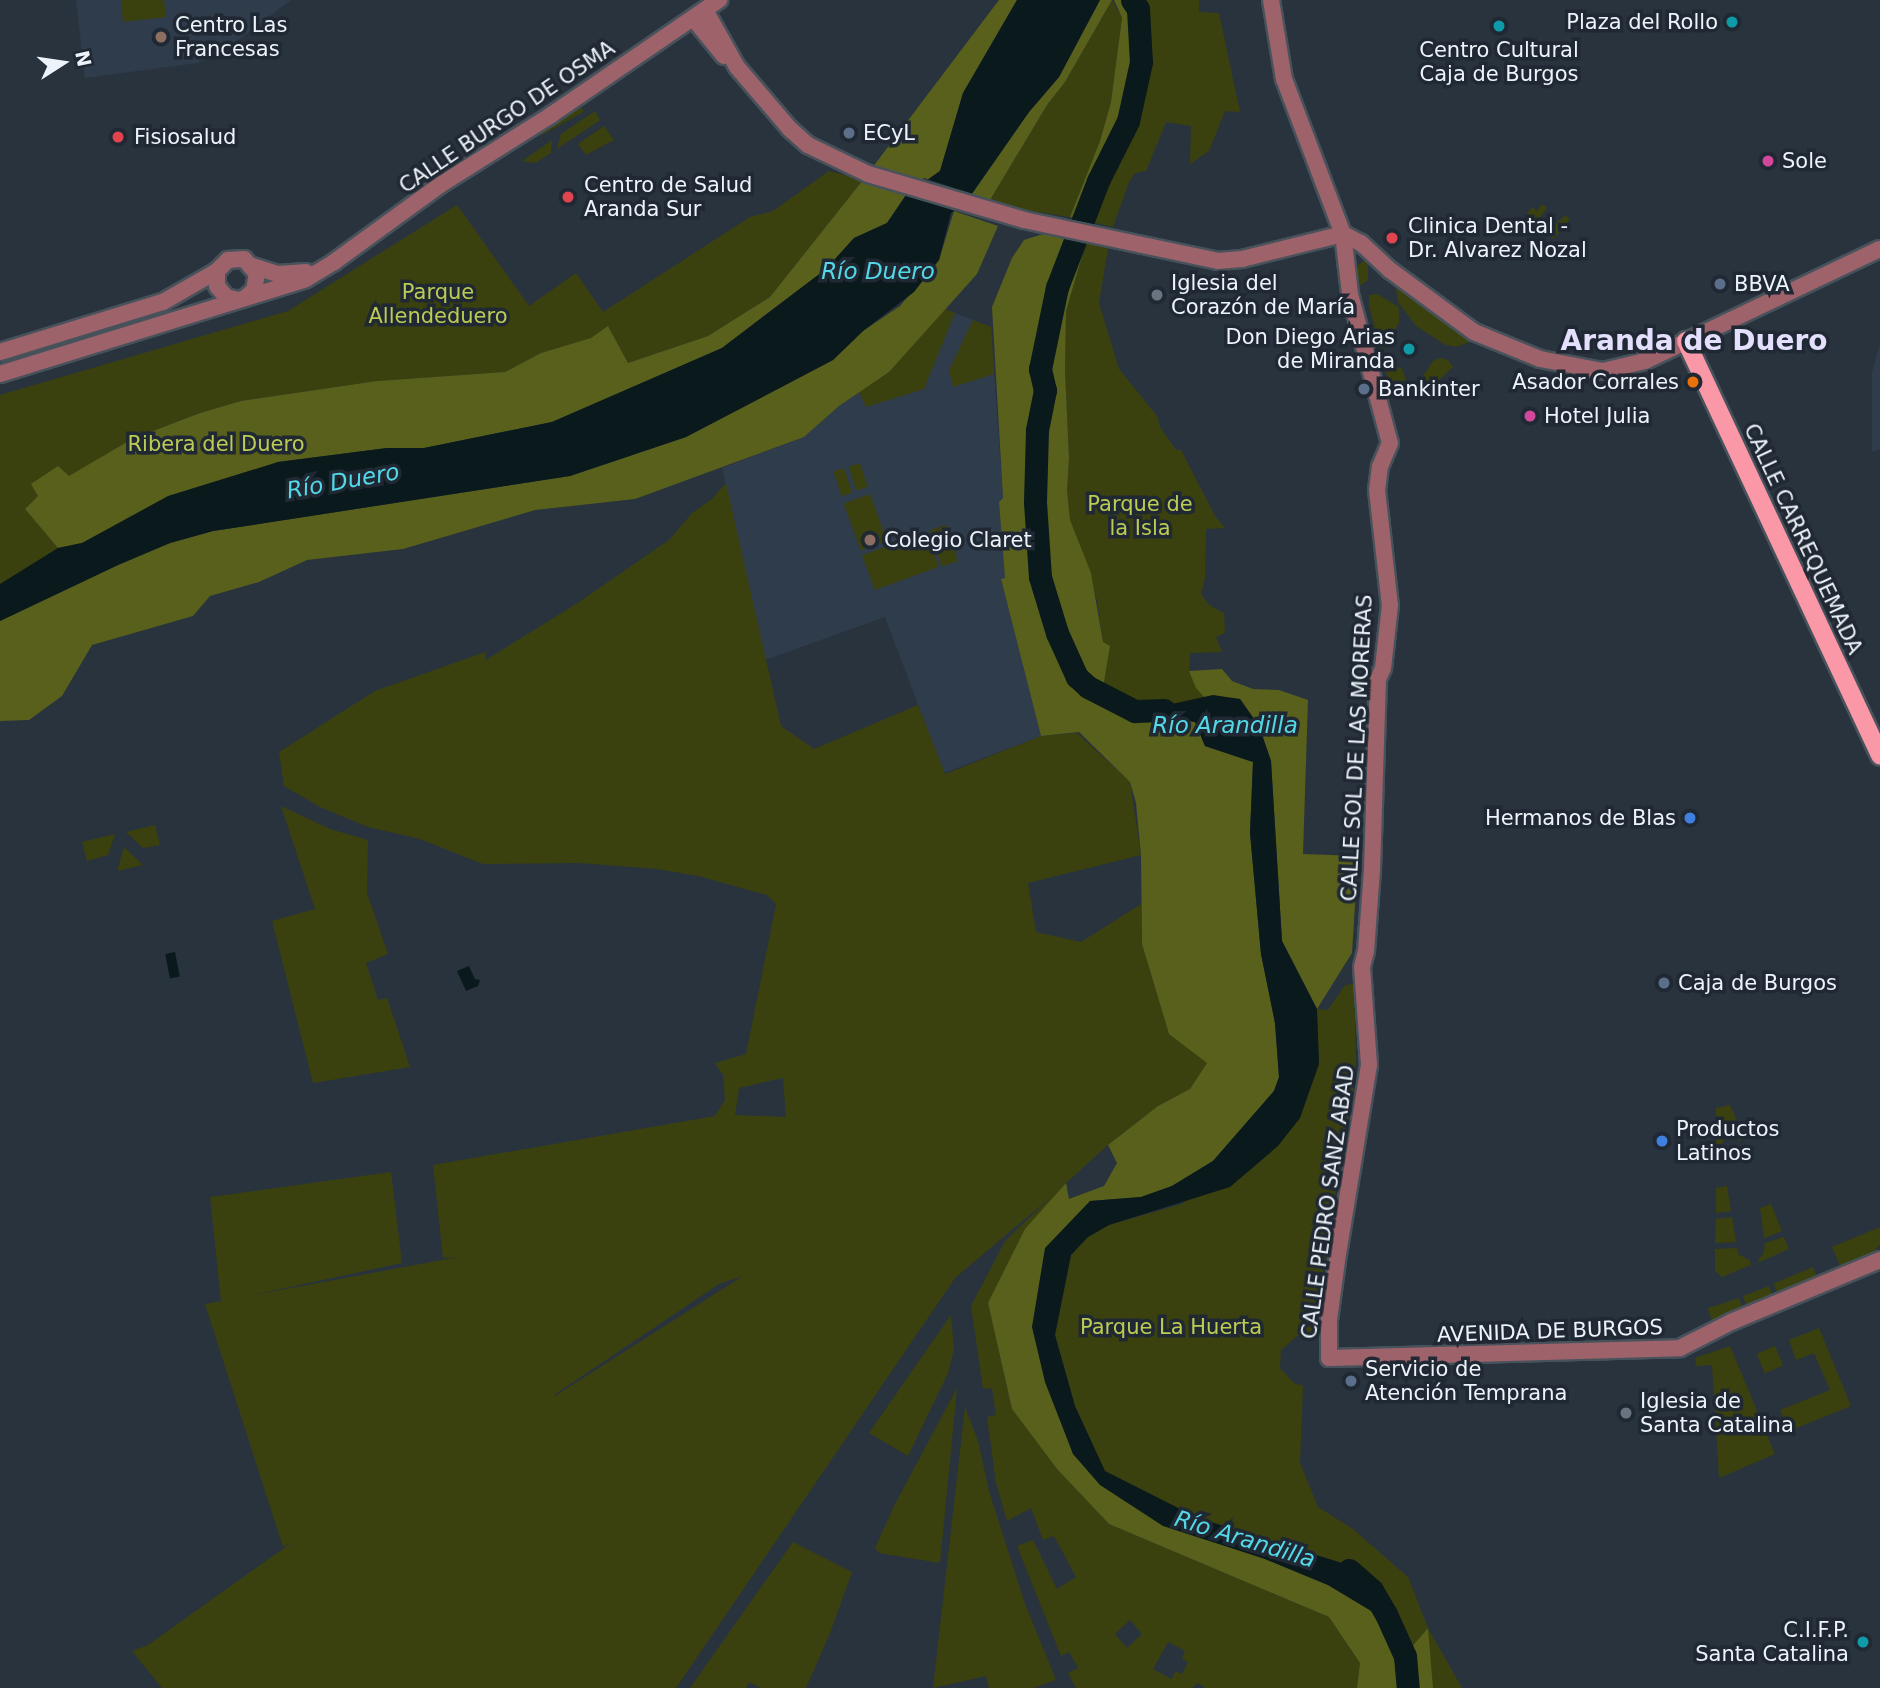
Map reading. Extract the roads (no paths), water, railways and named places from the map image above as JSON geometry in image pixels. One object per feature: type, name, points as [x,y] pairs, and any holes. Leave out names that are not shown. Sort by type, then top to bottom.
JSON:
[{"type":"main road","name":"CALLE CARREQUEMADA","points":[[1686,341],[1880,756]]},
{"type":"street","name":"CALLE BURGO DE OSMA","points":[[0,374],[306,279],[440,185],[551,115],[719,0]]},
{"type":"street","points":[[1271,0],[1284,79],[1309,149],[1333,200],[1343,234]]},
{"type":"street","points":[[699,14],[737,67],[797,136],[842,163],[868,174],[1002,214],[1218,261],[1242,259],[1343,234],[1361,243],[1390,270],[1474,332],[1522,353],[1560,364],[1603,371],[1645,361],[1880,249]]},
{"type":"street","name":"CALLE SOL DE LAS MORERAS","points":[[1343,234],[1350,293],[1380,400],[1390,450],[1380,466],[1377,490],[1390,605],[1383,668],[1378,679],[1372,870],[1367,951],[1362,967]]},
{"type":"street","points":[[0,352],[163,302],[217,271],[224,262],[237,258],[253,266],[257,283],[242,299],[220,292],[217,286],[217,271]]},
{"type":"street","name":"CALLE BURGO DE OSMA","points":[[253,266],[287,274],[319,270]]},
{"type":"street","name":"CALLE PEDRO SANZ ABAD","points":[[1329,1358],[1329,1320],[1337,1261],[1369,1065],[1362,967]]},
{"type":"street","name":"AVENIDA DE BURGOS","points":[[1329,1358],[1680,1348],[1731,1322],[1880,1261]]},
{"type":"water","name":"Río Duero","points":[[1017,0],[1100,0],[1059,77],[1029,112],[966,202],[951,213],[939,260],[914,292],[863,331],[833,360],[686,437],[570,476],[213,531],[170,543],[0,621],[0,584],[58,548],[82,543],[168,496],[278,462],[387,448],[424,448],[552,422],[722,348],[826,269],[854,238],[887,223],[906,195],[940,171],[963,93]]},
{"type":"water","name":"Río Arandilla","points":[[1213,695],[1240,699],[1259,726],[1271,761],[1282,941],[1317,1009],[1319,1064],[1300,1118],[1278,1146],[1230,1187],[1109,1225],[1088,1237],[1071,1255],[1055,1335],[1075,1406],[1105,1471],[1198,1518],[1345,1564],[1372,1590],[1386,1614],[1383,1618],[1328,1585],[1265,1559],[1163,1526],[1100,1485],[1073,1454],[1045,1382],[1032,1327],[1045,1248],[1090,1201],[1141,1197],[1172,1186],[1213,1161],[1274,1091],[1279,1077],[1275,1023],[1261,954],[1250,833],[1253,762],[1205,746],[1195,722],[1135,711],[1123,705],[1167,705]]},
{"type":"water","points":[[175,952],[180,977],[170,978],[165,954]]},
{"type":"water","points":[[469,966],[475,979],[480,980],[478,986],[466,991],[457,971]]},
{"type":"waterway","name":"Río Arandilla","points":[[1132,0],[1138,9],[1141,62],[1128,121],[1098,181],[1057,287],[1040,369],[1045,390],[1037,430],[1035,502],[1040,577],[1057,633],[1077,677],[1088,687],[1135,711],[1164,710]]},
{"type":"waterway","name":"Río Arandilla","points":[[1349,1570],[1372,1590],[1386,1614],[1405,1656],[1408,1688]]},
{"type":"place","name":"Plaza del Rollo","points":[[1732,22]]},
{"type":"place","name":"Centro Cultural Caja de Burgos","points":[[1499,26]]},
{"type":"place","name":"Centro Las Francesas","points":[[161,37]]},
{"type":"place","name":"ECyL","points":[[849,133]]},
{"type":"place","name":"Fisiosalud","points":[[118,137]]},
{"type":"place","name":"Sole","points":[[1768,161]]},
{"type":"place","name":"Centro de Salud Aranda Sur","points":[[568,197]]},
{"type":"place","name":"Clinica Dental - Dr. Alvarez Nozal","points":[[1392,238]]},
{"type":"place","name":"BBVA","points":[[1720,284]]},
{"type":"place","name":"Iglesia del Corazón de María","points":[[1157,295]]},
{"type":"place","name":"Don Diego Arias de Miranda","points":[[1409,349]]},
{"type":"place","name":"Asador Corrales","points":[[1693,382]]},
{"type":"place","name":"Bankinter","points":[[1364,389]]},
{"type":"place","name":"Hotel Julia","points":[[1530,416]]},
{"type":"place","name":"Colegio Claret","points":[[870,540]]},
{"type":"place","name":"Hermanos de Blas","points":[[1690,818]]},
{"type":"place","name":"Caja de Burgos","points":[[1664,983]]},
{"type":"place","name":"Productos Latinos","points":[[1662,1141]]},
{"type":"place","name":"Servicio de Atención Temprana","points":[[1351,1381]]},
{"type":"place","name":"Iglesia de Santa Catalina","points":[[1626,1413]]},
{"type":"place","name":"C.I.F.P. Santa Catalina","points":[[1863,1642]]},
{"type":"district","name":"Aranda de Duero","points":[[1694,341]]},
{"type":"park label","name":"Parque Allendeduero","points":[[438,304]]},
{"type":"park label","name":"Ribera del Duero","points":[[216,444]]},
{"type":"park label","name":"Parque de la Isla","points":[[1140,516]]},
{"type":"park label","name":"Parque La Huerta","points":[[1171,1327]]}]
